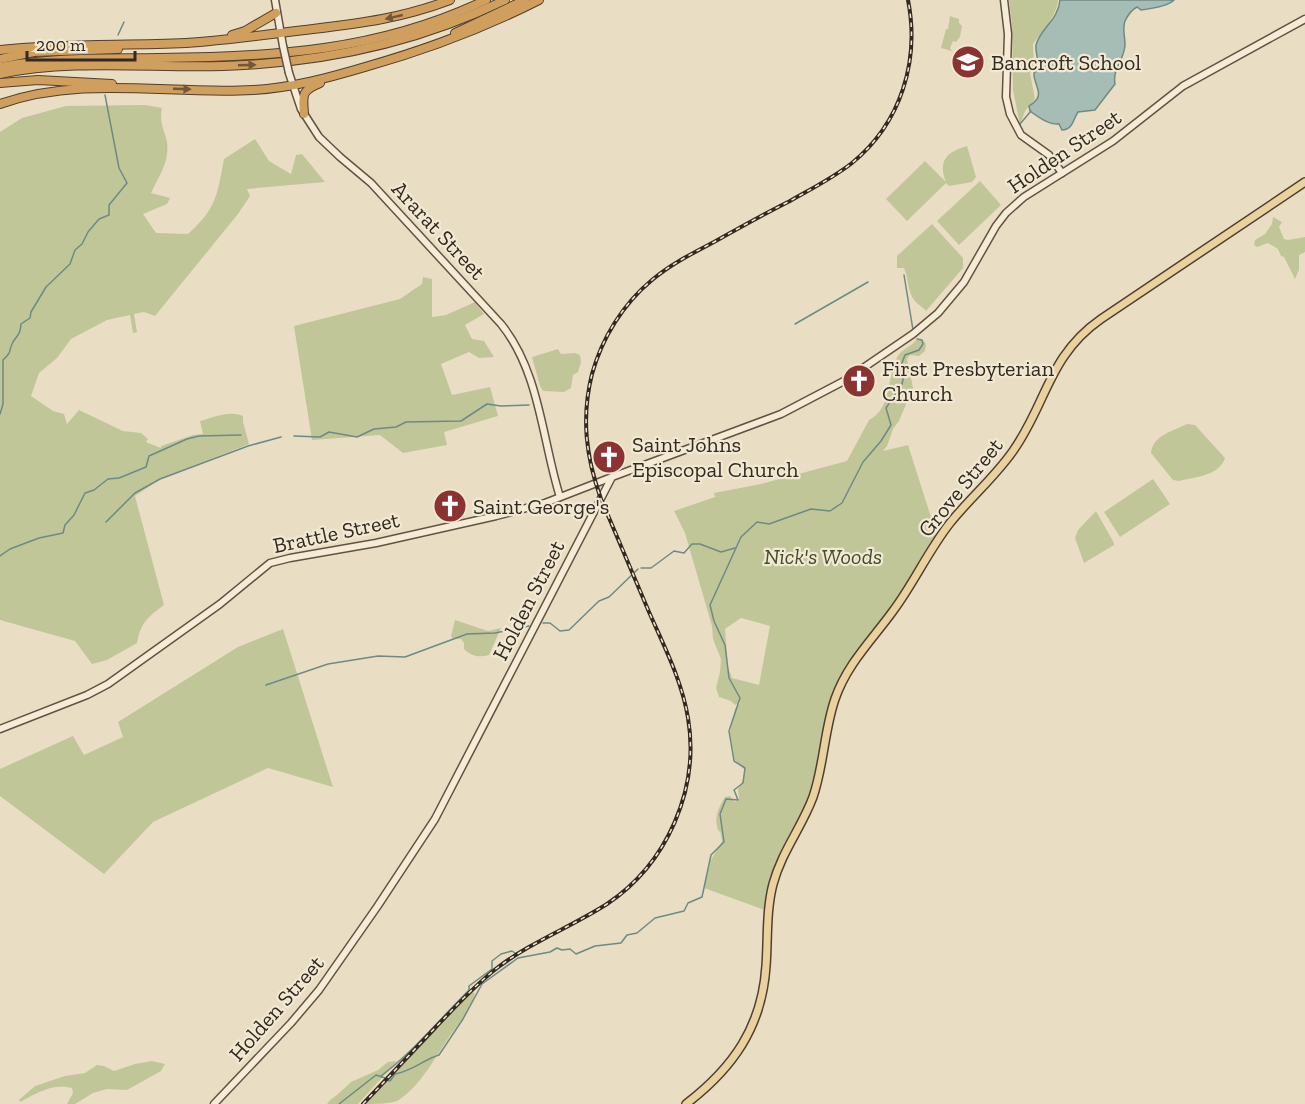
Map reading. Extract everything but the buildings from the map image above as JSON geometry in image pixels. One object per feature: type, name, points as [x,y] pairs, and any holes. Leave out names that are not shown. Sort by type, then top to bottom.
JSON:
[{"type":"highway","points":[[0,50],[65,45],[206,41],[369,23],[411,13],[450,0]]},
{"type":"highway","points":[[0,67],[76,59],[263,56],[308,51],[362,42],[404,31],[456,14],[486,0]]},
{"type":"highway","points":[[0,74],[50,68],[224,66],[301,60],[363,50],[414,36],[472,15],[505,0]]},
{"type":"highway","points":[[385,62],[451,35],[525,0]]},
{"type":"highway","points":[[0,104],[41,92],[69,88],[243,90],[292,85],[341,75],[385,62],[467,33],[538,0]]},
{"type":"highway","points":[[206,41],[245,31],[276,13]]},
{"type":"highway","points":[[0,58],[34,52],[122,49],[143,44]]},
{"type":"highway","points":[[304,114],[302,102],[304,93],[313,86],[341,75]]},
{"type":"highway","points":[[0,83],[38,80],[162,88]]},
{"type":"main road","name":"Ararat Street","points":[[274,0],[279,33],[292,85],[304,114],[322,141],[371,183],[501,324],[512,339],[529,376],[560,497]]},
{"type":"main road","points":[[1004,0],[1008,34],[1006,97],[1010,114],[1021,135],[1050,155],[1062,173]]},
{"type":"main road","name":"Holden Street","points":[[214,1104],[319,990],[435,819],[612,477],[796,407],[832,388],[932,319],[954,295],[1006,213],[1027,194],[1113,141],[1183,86],[1305,19]]},
{"type":"main road","name":"Grove Street","points":[[686,1104],[730,1063],[743,1044],[756,1017],[765,980],[773,884],[784,854],[813,796],[824,757],[830,718],[840,685],[848,671],[901,600],[939,537],[1013,452],[1053,372],[1066,352],[1095,324],[1305,182]]},
{"type":"main road","name":"Brattle Street","points":[[0,729],[87,695],[108,684],[220,604],[270,563],[479,520],[560,497],[612,477]]},
{"type":"main road","points":[[598,482],[602,486],[603,495]]},
{"type":"green space","points":[[1009,0],[1058,0],[1052,17],[1033,44],[1034,64],[1030,73],[1035,99],[1025,111],[1020,125],[1013,90],[1012,26]]},
{"type":"green space","points":[[950,16],[959,19],[962,26],[960,37],[956,42],[953,41],[950,48],[952,51],[941,48]]},
{"type":"green space","points":[[145,105],[162,108],[161,122],[168,149],[165,162],[151,193],[170,198],[167,204],[143,214],[156,233],[188,234],[198,225],[214,200],[224,159],[255,139],[269,161],[291,174],[296,155],[302,154],[325,182],[247,189],[250,196],[238,214],[155,316],[144,312],[134,314],[137,332],[133,333],[130,315],[107,320],[71,339],[57,358],[39,373],[31,396],[53,411],[64,414],[67,424],[79,410],[123,431],[141,433],[148,439],[146,442],[161,448],[161,446],[193,435],[203,434],[200,421],[222,415],[238,414],[243,416],[249,444],[152,482],[153,484],[135,496],[164,605],[146,621],[137,643],[107,660],[92,664],[75,641],[0,620],[0,132],[22,118],[66,106]]},
{"type":"green space","points":[[967,146],[976,177],[972,182],[949,186],[946,183],[907,221],[886,199],[925,161],[946,182],[943,168],[946,158],[954,151]]},
{"type":"green space","points":[[980,181],[1001,205],[959,245],[937,221]]},
{"type":"green space","points":[[1273,217],[1282,222],[1279,227],[1284,239],[1305,237],[1305,252],[1299,255],[1299,270],[1295,279],[1278,249],[1268,243],[1257,247],[1254,245],[1255,240],[1265,234],[1272,224]]},
{"type":"green space","points":[[932,224],[963,258],[963,268],[926,311],[912,297],[904,268],[897,268],[897,256]]},
{"type":"green space","points":[[423,277],[432,279],[432,317],[446,315],[475,302],[484,314],[465,325],[472,339],[484,341],[494,357],[479,358],[469,352],[441,364],[452,395],[490,387],[498,416],[444,432],[447,445],[403,453],[380,435],[312,440],[294,326],[400,299],[422,284]]},
{"type":"green space","name":"Nick's Woods","points":[[923,340],[926,344],[925,351],[919,356],[910,355],[907,359],[913,388],[883,451],[908,445],[937,536],[907,587],[857,650],[838,684],[814,784],[804,810],[776,864],[765,910],[704,888],[711,860],[722,841],[716,823],[718,810],[725,797],[730,796],[735,802],[739,799],[738,789],[744,778],[744,769],[734,759],[730,733],[735,709],[741,702],[735,705],[719,697],[716,688],[721,659],[713,639],[712,626],[685,533],[674,511],[715,497],[714,493],[761,484],[847,461],[869,420],[882,408],[898,356],[914,342]],"holes":[[[741,618],[770,626],[759,685],[732,678],[728,667],[725,629]]]},
{"type":"green space","points":[[558,349],[561,354],[580,355],[581,362],[578,372],[573,375],[571,388],[564,392],[543,391],[532,357]]},
{"type":"green space","points":[[1187,424],[1195,425],[1225,458],[1218,469],[1212,472],[1199,477],[1173,480],[1151,453],[1160,438]]},
{"type":"green space","points":[[1153,479],[1170,504],[1120,537],[1104,512]]},
{"type":"green space","points":[[1096,511],[1114,545],[1084,563],[1075,538],[1078,530]]},
{"type":"green space","points":[[455,620],[488,631],[501,628],[489,655],[472,655],[464,649],[461,639],[453,639],[451,636]]},
{"type":"green space","points":[[283,629],[333,787],[268,768],[153,822],[104,874],[0,796],[0,769],[73,736],[84,755],[123,737],[118,722],[238,647]]},
{"type":"green space","points":[[473,992],[475,994],[467,1011],[413,1088],[397,1101],[365,1104],[431,1033]]},
{"type":"green space","points":[[152,1061],[165,1064],[161,1071],[127,1090],[107,1089],[93,1093],[75,1104],[67,1104],[73,1093],[72,1088],[58,1087],[32,1095],[20,1102],[19,1100],[35,1086],[65,1076],[85,1073],[97,1065],[114,1071]]},
{"type":"green space","points":[[397,1061],[358,1104],[327,1104],[351,1082],[378,1070],[388,1062]]},
{"type":"water","points":[[1060,0],[1174,0],[1153,8],[1141,10],[1137,7],[1130,13],[1124,24],[1125,44],[1115,74],[1115,84],[1095,110],[1078,112],[1071,126],[1066,130],[1062,130],[1059,124],[1040,118],[1030,111],[1029,106],[1038,96],[1034,76],[1039,69],[1036,45],[1053,19]]},
{"type":"waterway","points":[[118,35],[124,22]]},
{"type":"waterway","points":[[0,414],[3,404],[3,360],[9,353],[21,324],[30,318],[31,312],[46,287],[70,264],[75,250],[82,244],[88,232],[99,219],[109,215],[109,205],[127,183],[119,168],[105,95]]},
{"type":"waterway","points":[[1020,124],[1031,111]]},
{"type":"waterway","points":[[904,275],[913,330]]},
{"type":"waterway","points":[[795,324],[868,282]]},
{"type":"waterway","points":[[388,1080],[390,1081],[395,1074],[439,1055],[463,1019],[482,984],[518,958],[550,952],[557,948],[570,949],[576,954],[595,946],[621,943],[627,935],[637,933],[655,918],[684,911],[688,903],[702,897],[711,855],[724,842],[720,814],[726,799],[738,800],[734,790],[743,783],[745,768],[734,761],[729,731],[740,698],[729,678],[725,645],[714,621],[710,605],[741,537],[757,522],[769,524],[811,509],[830,511],[842,503],[863,462],[891,425],[886,408],[902,384],[904,375],[900,368],[905,355],[919,350],[923,344],[922,340],[917,339]]},
{"type":"waterway","points":[[294,436],[320,437],[329,432],[357,437],[374,429],[396,427],[406,422],[461,421],[487,404],[529,405]]},
{"type":"waterway","points":[[0,556],[10,549],[39,538],[63,533],[65,525],[74,515],[85,493],[94,490],[108,479],[119,478],[146,467],[149,456],[199,436],[241,435]]},
{"type":"waterway","points":[[106,522],[135,493],[160,479],[248,446],[281,437]]},
{"type":"waterway","points":[[641,568],[651,568],[674,551],[684,553],[692,544],[700,544],[721,552],[735,548]]},
{"type":"waterway","points":[[543,623],[550,623],[560,631],[569,630],[599,601],[609,597],[638,569]]},
{"type":"waterway","points":[[266,685],[328,664],[378,656],[405,657],[467,634],[495,633],[529,626]]},
{"type":"waterway","points":[[381,1076],[426,1035],[469,990],[469,986],[492,969],[492,961],[501,954],[512,951],[515,953]]},
{"type":"waterway","points":[[339,1104],[376,1075],[385,1078]]},
{"type":"railway","points":[[363,1104],[457,1005],[489,975],[523,950],[607,904],[628,887],[647,868],[674,823],[689,771],[688,718],[672,664],[596,483],[589,453],[586,422],[592,374],[615,323],[632,300],[652,280],[682,259],[830,178],[852,163],[869,147],[883,129],[903,89],[911,46],[908,0]]},
{"type":"place","name":"Bancroft School","points":[[968,62]]},
{"type":"place","name":"First Presbyterian Church","points":[[859,381]]},
{"type":"place","name":"Saint Johns Episcopal Church","points":[[609,457]]},
{"type":"place","name":"Saint George's","points":[[450,506]]}]
